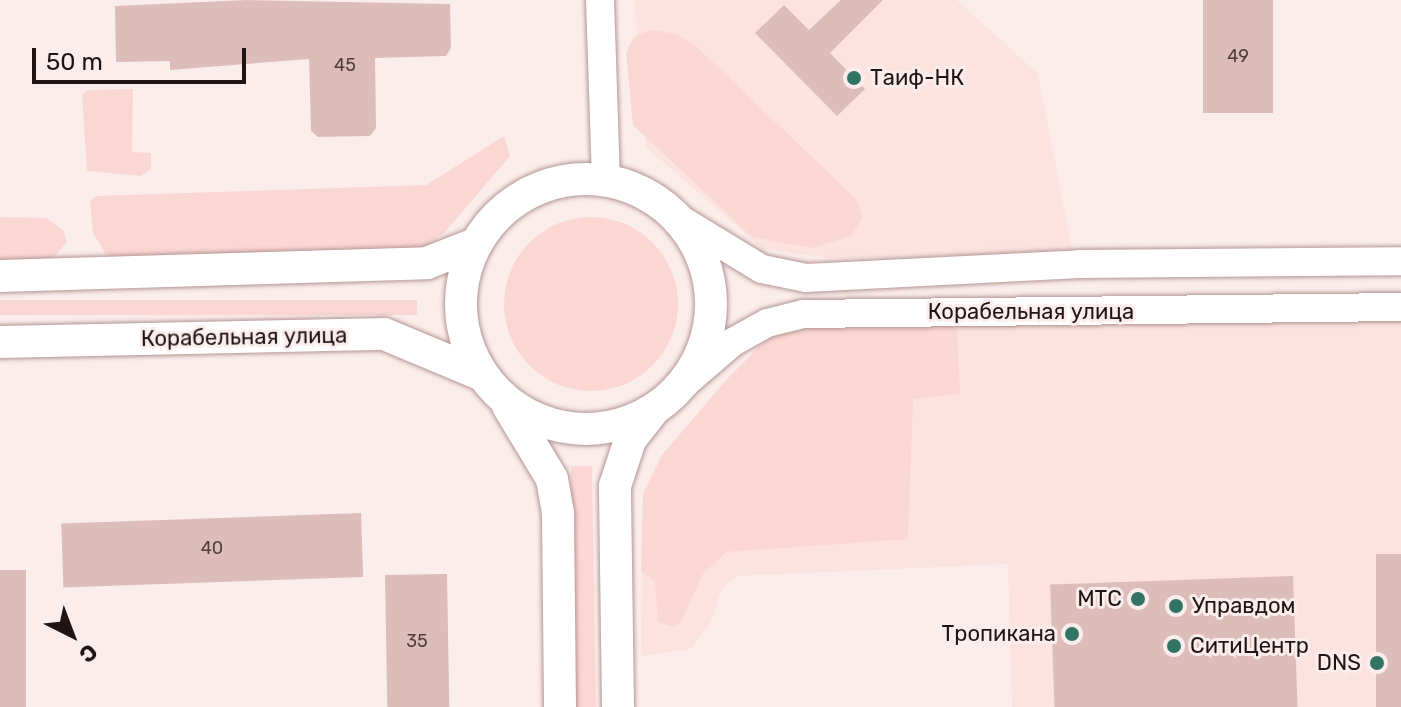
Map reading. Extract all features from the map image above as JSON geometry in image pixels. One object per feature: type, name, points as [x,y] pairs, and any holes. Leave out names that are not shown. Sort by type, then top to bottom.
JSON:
[{"type":"main road","name":"Корабельная улица","points":[[0,342],[384,334],[480,374],[507,403],[540,422],[578,430],[617,427],[652,411],[683,385],[702,356],[712,287],[700,251],[678,218],[640,189],[606,180],[538,187],[502,210],[475,244],[463,275],[460,309],[480,374]]},
{"type":"main road","name":"Корабельная улица","points":[[0,276],[427,263],[475,244]]},
{"type":"main road","points":[[507,403],[552,479],[558,514],[560,707]]},
{"type":"main road","points":[[618,707],[615,486],[630,440],[652,411]]},
{"type":"street","points":[[600,0],[606,180]]},
{"type":"street","name":"Корабельная улица","points":[[678,218],[762,269],[806,278],[1080,264],[1401,261]]},
{"type":"street","name":"Корабельная улица","points":[[683,385],[733,342],[767,323],[803,314],[1401,307]]},
{"type":"shaded area","points":[[634,0],[957,0],[1038,74],[1073,253],[829,258],[763,249],[646,147]]},
{"type":"shaded area","points":[[652,30],[677,34],[698,48],[856,199],[863,217],[851,236],[812,248],[752,237],[633,125],[626,52],[634,37]]},
{"type":"shaded area","points":[[133,89],[132,152],[151,153],[151,169],[141,176],[87,171],[82,95],[87,90]]},
{"type":"shaded area","points":[[504,136],[510,156],[444,233],[421,249],[124,262],[105,253],[93,233],[90,201],[96,196],[426,185]]},
{"type":"shaded area","points":[[0,217],[46,218],[63,230],[67,242],[54,257],[26,267],[0,264]]},
{"type":"shaded area","points":[[591,217],[624,224],[652,243],[671,271],[678,304],[671,337],[652,365],[624,384],[591,391],[558,384],[530,365],[511,337],[504,304],[511,271],[530,243],[558,224]]},
{"type":"shaded area","points":[[0,300],[417,300],[417,315],[0,315]]},
{"type":"shaded area","points":[[1401,315],[1401,707],[1012,707],[1008,564],[737,576],[722,588],[710,624],[691,649],[641,656],[643,494],[662,455],[728,378],[802,322]]},
{"type":"shaded area","points":[[803,322],[952,322],[957,330],[960,394],[913,399],[908,539],[726,552],[703,574],[681,621],[674,627],[658,622],[655,581],[641,571],[643,494],[662,455],[728,378],[769,337]]},
{"type":"shaded area","points":[[571,466],[592,466],[596,707],[575,707]]},
{"type":"building","points":[[247,0],[450,4],[451,48],[446,56],[375,58],[376,128],[370,136],[318,137],[311,131],[309,59],[170,70],[170,61],[116,62],[115,6]]},
{"type":"building","points":[[841,0],[883,0],[830,53],[865,89],[837,116],[755,33],[784,5],[809,30]]},
{"type":"building","points":[[1203,0],[1273,0],[1273,113],[1203,113]]},
{"type":"building","points":[[361,513],[363,577],[63,587],[61,523]]},
{"type":"building","points":[[1376,554],[1401,554],[1401,707],[1376,707]]},
{"type":"building","points":[[0,570],[26,570],[26,707],[0,707]]},
{"type":"building","points":[[447,574],[449,707],[387,707],[385,575]]},
{"type":"building","name":"СитиЦентр","points":[[1293,576],[1298,707],[1054,707],[1050,584]]},
{"type":"place","name":"Таиф-НК","points":[[854,78]]},
{"type":"place","name":"МТС","points":[[1138,599]]},
{"type":"place","name":"Управдом","points":[[1176,606]]},
{"type":"place","name":"Тропикана","points":[[1072,634]]},
{"type":"place","name":"СитиЦентр","points":[[1174,646]]},
{"type":"place","name":"DNS","points":[[1377,663]]}]
